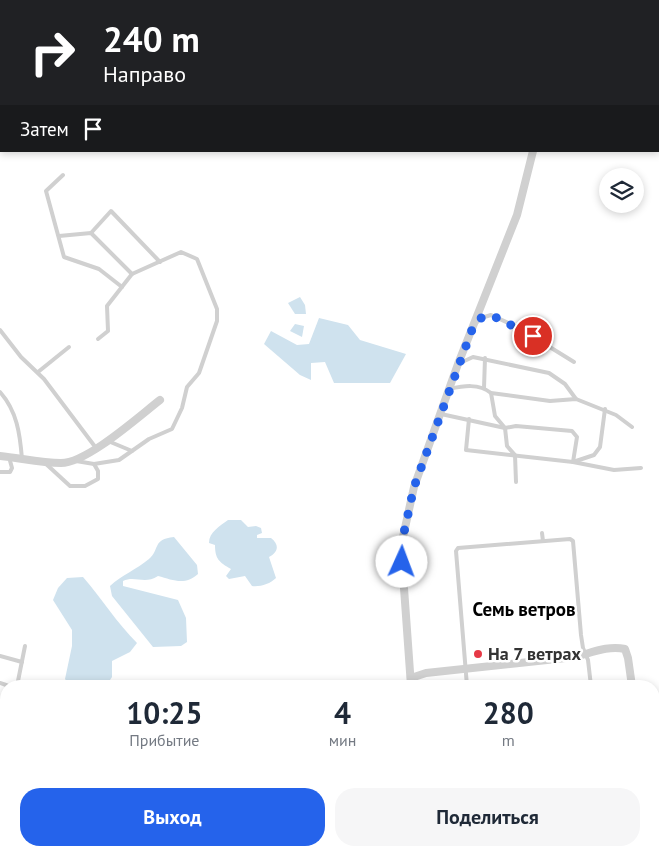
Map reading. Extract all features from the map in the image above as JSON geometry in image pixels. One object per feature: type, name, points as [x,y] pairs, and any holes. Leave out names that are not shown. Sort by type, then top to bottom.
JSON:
[{"type":"street","points":[[411,680],[405,629],[401,546],[414,487],[458,364],[517,215],[533,152]]},
{"type":"street","points":[[4,457],[62,463],[76,461],[107,441],[160,400]]},
{"type":"street","points":[[414,680],[426,673],[575,657],[618,648],[625,650],[631,680]]},
{"type":"lane","points":[[63,174],[46,191],[64,257],[99,270],[122,287]]},
{"type":"lane","points":[[59,236],[90,233],[111,211],[160,262]]},
{"type":"lane","points":[[90,233],[132,274]]},
{"type":"lane","points":[[76,461],[94,464],[119,460],[149,439],[172,429],[182,408],[187,387],[198,373],[217,321],[217,309],[197,259],[181,252],[132,274],[107,306],[108,331],[98,339]]},
{"type":"lane","points":[[473,327],[481,318],[491,315],[519,328],[574,362]]},
{"type":"lane","points":[[0,330],[21,357],[38,372],[96,448]]},
{"type":"lane","points":[[38,372],[69,347]]},
{"type":"lane","points":[[458,364],[473,357],[484,358],[549,373],[565,384],[576,399]]},
{"type":"lane","points":[[484,358],[484,388]]},
{"type":"lane","points":[[449,389],[466,386],[484,388],[491,393],[550,401],[576,399],[605,409],[632,427]]},
{"type":"lane","points":[[0,392],[12,406],[21,439],[22,459]]},
{"type":"lane","points":[[491,393],[496,416],[505,428],[507,446],[515,455],[516,482]]},
{"type":"lane","points":[[574,462],[594,454],[600,447],[605,409]]},
{"type":"lane","points":[[440,414],[505,428],[516,426],[572,431],[577,437],[574,462]]},
{"type":"lane","points":[[469,419],[466,450],[574,462],[614,470],[641,468]]},
{"type":"lane","points":[[107,441],[132,450]]},
{"type":"lane","points":[[0,472],[10,472],[12,468],[4,457]]},
{"type":"lane","points":[[44,461],[70,486],[86,486],[98,479],[98,471],[94,464]]},
{"type":"lane","points":[[542,533],[543,541]]},
{"type":"lane","points":[[466,680],[456,551],[458,548],[570,539],[573,541],[581,635],[590,680]]},
{"type":"lane","points":[[18,680],[25,646]]},
{"type":"lane","points":[[0,656],[22,662]]},
{"type":"water","points":[[300,297],[305,305],[306,314],[295,314],[288,303]]},
{"type":"water","points":[[319,318],[348,325],[360,340],[406,354],[390,383],[334,383],[325,362],[311,363],[311,380],[300,375],[264,344],[271,331],[297,345],[309,344]]},
{"type":"water","points":[[295,324],[304,326],[302,337],[290,331]]},
{"type":"water","points":[[228,520],[241,520],[248,527],[256,526],[261,528],[262,533],[257,535],[257,538],[271,538],[276,543],[276,551],[269,557],[276,578],[274,580],[265,585],[252,586],[245,576],[229,579],[226,576],[231,569],[218,560],[215,545],[209,543],[209,539],[218,527]]},
{"type":"water","points":[[174,537],[197,565],[198,574],[184,581],[158,576],[148,580],[127,579],[123,581],[123,586],[178,600],[186,618],[187,642],[181,646],[153,647],[112,596],[110,586],[149,559],[159,542]]},
{"type":"water","points":[[83,577],[137,643],[130,652],[112,661],[112,677],[110,680],[65,679],[72,646],[72,630],[53,600],[58,588],[67,578]]},
{"type":"place","name":"На 7 ветрах","points":[[478,654]]},
{"type":"district","name":"Семь ветров","points":[[524,609]]},
{"type":"route","points":[[402,562],[401,546],[414,487],[473,327],[481,318],[491,315],[533,336]]}]
